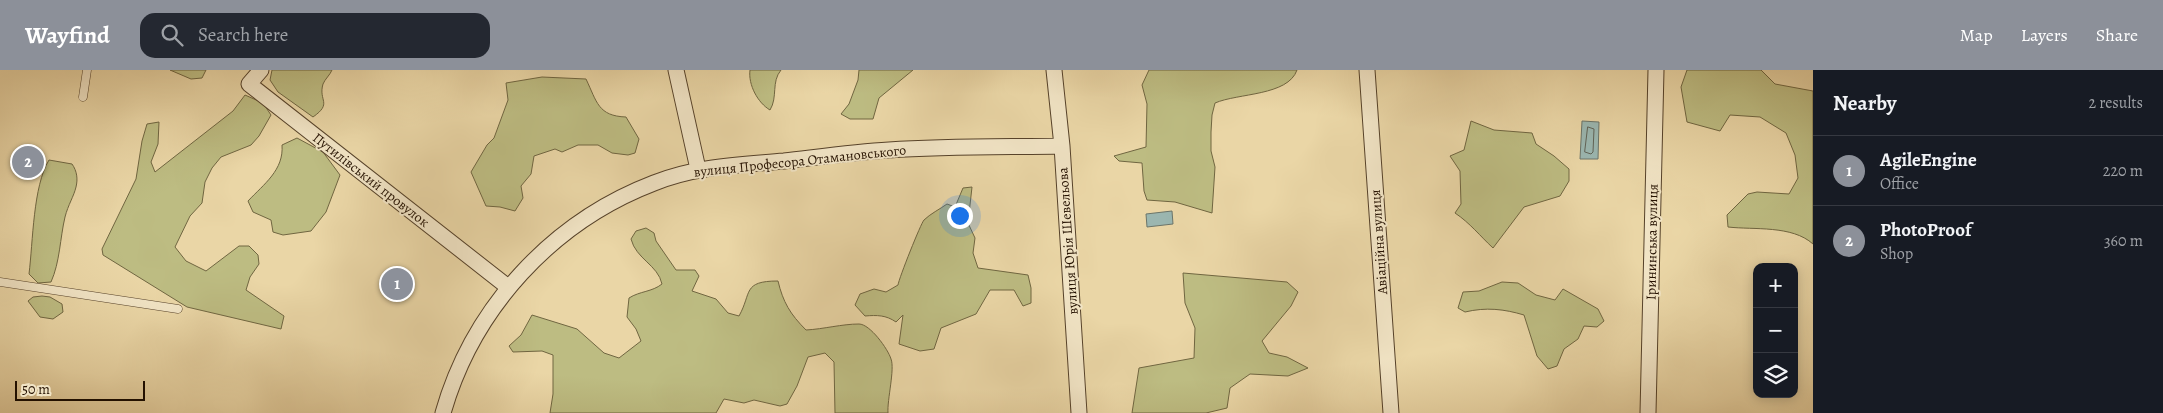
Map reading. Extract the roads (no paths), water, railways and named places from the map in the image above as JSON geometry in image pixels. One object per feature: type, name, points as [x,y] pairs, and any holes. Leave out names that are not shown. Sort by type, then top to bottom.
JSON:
[{"type":"street","name":"Путилівський провулок","points":[[261,70],[249,84],[508,287]]},
{"type":"street","points":[[676,70],[698,169]]},
{"type":"street","name":"вулиця Юрія Шевельова","points":[[1054,70],[1062,146],[1079,413]]},
{"type":"street","name":"Авіаційна вулиця","points":[[1368,70],[1391,413]]},
{"type":"street","name":"Ірининська вулиця","points":[[1648,413],[1656,70]]},
{"type":"street","name":"вулиця Професора Отамановського","points":[[443,413],[463,358],[484,321],[508,287],[546,248],[574,225],[613,201],[655,182],[698,169],[889,150],[1062,146]]},
{"type":"lane","points":[[83,97],[87,70]]},
{"type":"lane","points":[[0,282],[178,309]]},
{"type":"water","points":[[1582,121],[1599,122],[1598,159],[1580,159]]},
{"type":"water","points":[[1172,211],[1173,224],[1147,227],[1146,214]]},
{"type":"place","name":"PhotoProof","points":[[28,162]]},
{"type":"place","name":"AgileEngine","points":[[397,284]]}]
